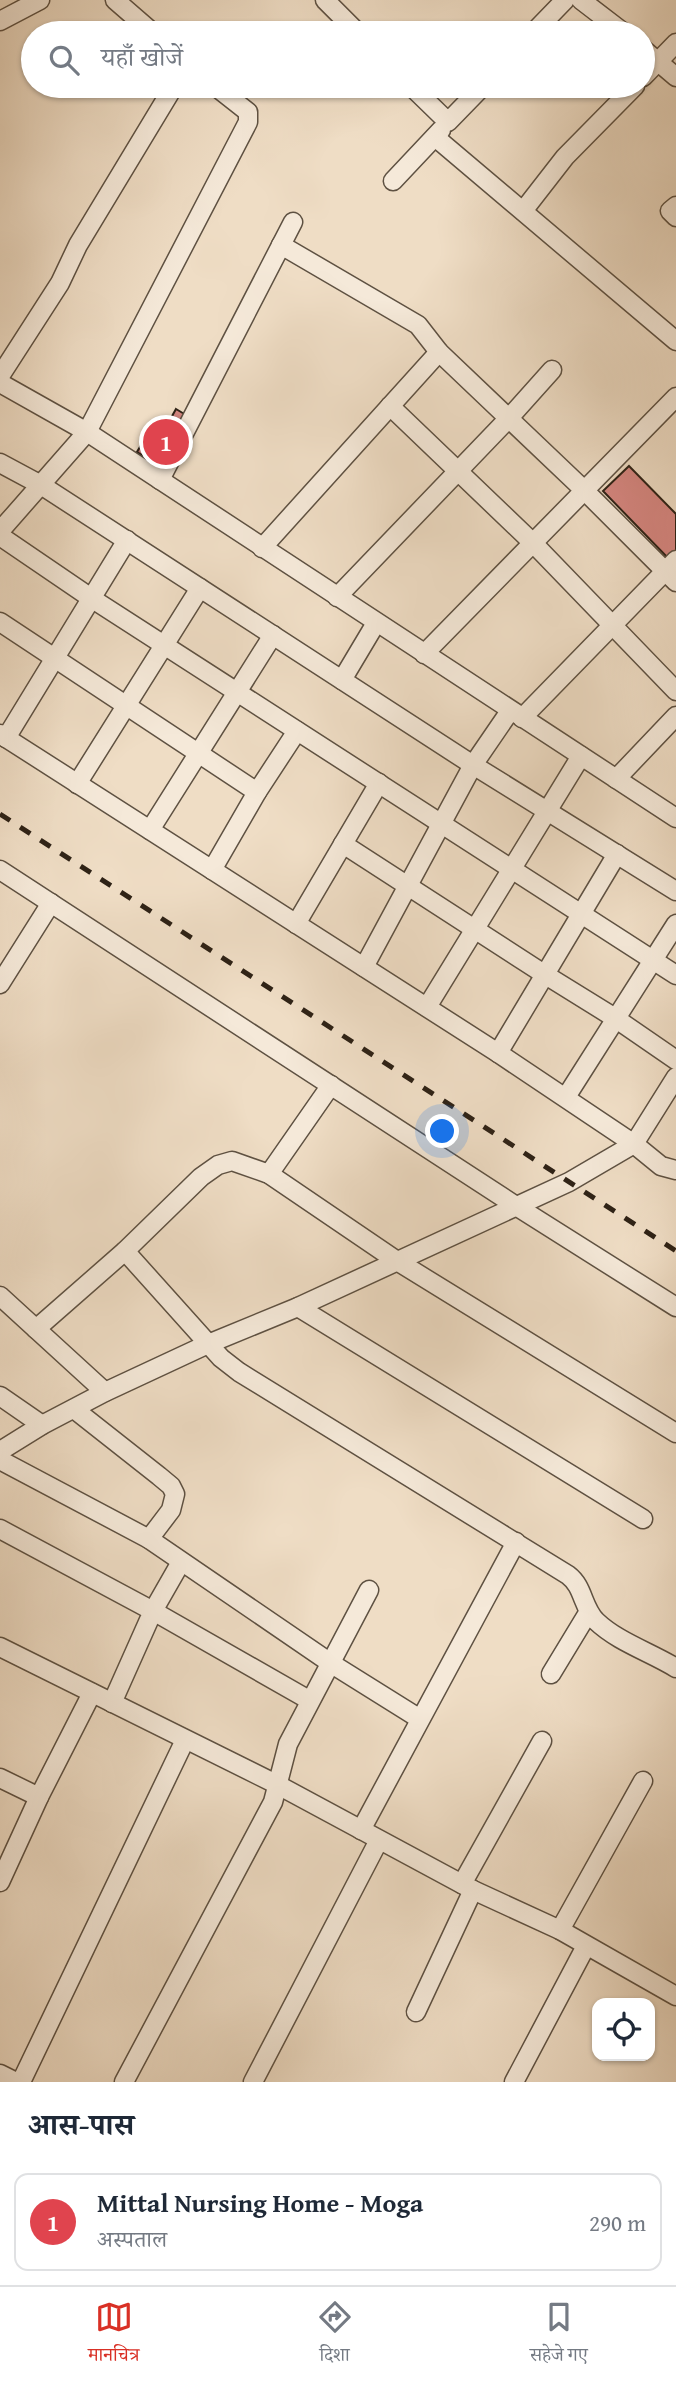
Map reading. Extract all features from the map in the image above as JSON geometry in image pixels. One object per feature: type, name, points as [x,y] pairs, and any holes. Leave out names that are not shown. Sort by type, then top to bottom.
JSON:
[{"type":"street","points":[[0,22],[40,0]]},
{"type":"street","points":[[115,0],[139,21]]},
{"type":"street","points":[[325,0],[346,21]]},
{"type":"street","points":[[545,21],[565,0]]},
{"type":"street","points":[[580,0],[608,21]]},
{"type":"street","points":[[655,65],[676,43]]},
{"type":"street","points":[[655,59],[676,77]]},
{"type":"street","points":[[0,376],[60,283],[78,245],[167,98]]},
{"type":"street","points":[[230,98],[248,112],[248,122],[87,432],[0,534],[91,598],[676,975]]},
{"type":"street","points":[[423,98],[448,122]]},
{"type":"street","points":[[393,181],[471,98]]},
{"type":"street","points":[[523,211],[565,157],[623,98]]},
{"type":"street","points":[[435,137],[676,341]]},
{"type":"street","points":[[676,205],[670,212],[676,217]]},
{"type":"street","points":[[160,480],[292,222]]},
{"type":"street","points":[[281,245],[418,324],[439,352],[672,571],[516,715],[474,765],[364,967]]},
{"type":"street","points":[[262,548],[439,352]]},
{"type":"street","points":[[337,597],[552,370]]},
{"type":"street","points":[[0,383],[87,432],[676,818]]},
{"type":"street","points":[[424,654],[676,397]]},
{"type":"street","points":[[390,407],[533,543],[676,691]]},
{"type":"street","points":[[0,463],[41,485],[474,765],[676,891]]},
{"type":"street","points":[[127,540],[55,658],[3,736],[566,1097],[661,1166],[676,1170]]},
{"type":"street","points":[[77,784],[200,588]]},
{"type":"street","points":[[0,622],[257,792]]},
{"type":"street","points":[[342,680],[376,623]]},
{"type":"street","points":[[150,830],[273,635]]},
{"type":"street","points":[[616,779],[676,716]]},
{"type":"street","points":[[212,870],[257,792],[297,731]]},
{"type":"street","points":[[427,1007],[581,756]]},
{"type":"street","points":[[296,924],[379,783]]},
{"type":"street","points":[[343,844],[615,1017],[676,1060]]},
{"type":"street","points":[[498,1053],[617,854]]},
{"type":"street","points":[[0,870],[676,1307]]},
{"type":"street","points":[[0,985],[51,903]]},
{"type":"street","points":[[566,1097],[676,924]]},
{"type":"street","points":[[0,1451],[104,1392],[208,1344],[298,1307],[569,1182],[634,1144],[676,1077]]},
{"type":"street","points":[[270,1174],[331,1085]]},
{"type":"street","points":[[36,1329],[125,1251],[201,1177],[218,1165],[232,1161],[270,1174],[397,1261],[676,1433]]},
{"type":"street","points":[[125,1251],[221,1358],[258,1386],[576,1581],[588,1613],[617,1637],[676,1668]]},
{"type":"street","points":[[0,1296],[104,1392]]},
{"type":"street","points":[[298,1307],[643,1519]]},
{"type":"street","points":[[0,1396],[42,1425]]},
{"type":"street","points":[[74,1409],[171,1486],[175,1494],[171,1510],[149,1539]]},
{"type":"street","points":[[0,1460],[149,1539],[332,1664],[420,1719]]},
{"type":"street","points":[[0,1529],[153,1611],[309,1700]]},
{"type":"street","points":[[361,1830],[516,1542]]},
{"type":"street","points":[[112,1703],[153,1611],[181,1562]]},
{"type":"street","points":[[124,2082],[273,1801],[288,1744],[369,1590]]},
{"type":"street","points":[[551,1674],[588,1613]]},
{"type":"street","points":[[0,1647],[278,1785],[467,1887],[560,1930],[676,1996]]},
{"type":"street","points":[[0,1882],[39,1797],[92,1693]]},
{"type":"street","points":[[0,2074],[19,2082],[185,1740]]},
{"type":"street","points":[[416,2012],[467,1887],[542,1741]]},
{"type":"street","points":[[0,1778],[39,1797]]},
{"type":"street","points":[[560,1930],[643,1782]]},
{"type":"street","points":[[253,2082],[379,1840]]},
{"type":"street","points":[[514,2082],[586,1946]]},
{"type":"building","points":[[176,409],[191,418],[163,467],[137,452],[150,430],[161,436]]},
{"type":"building","points":[[629,466],[676,514],[676,551],[668,558],[603,491]]},
{"type":"railway","points":[[0,814],[676,1251]]},
{"type":"place","name":"Mittal Nursing Home - Moga","points":[[166,442]]}]
